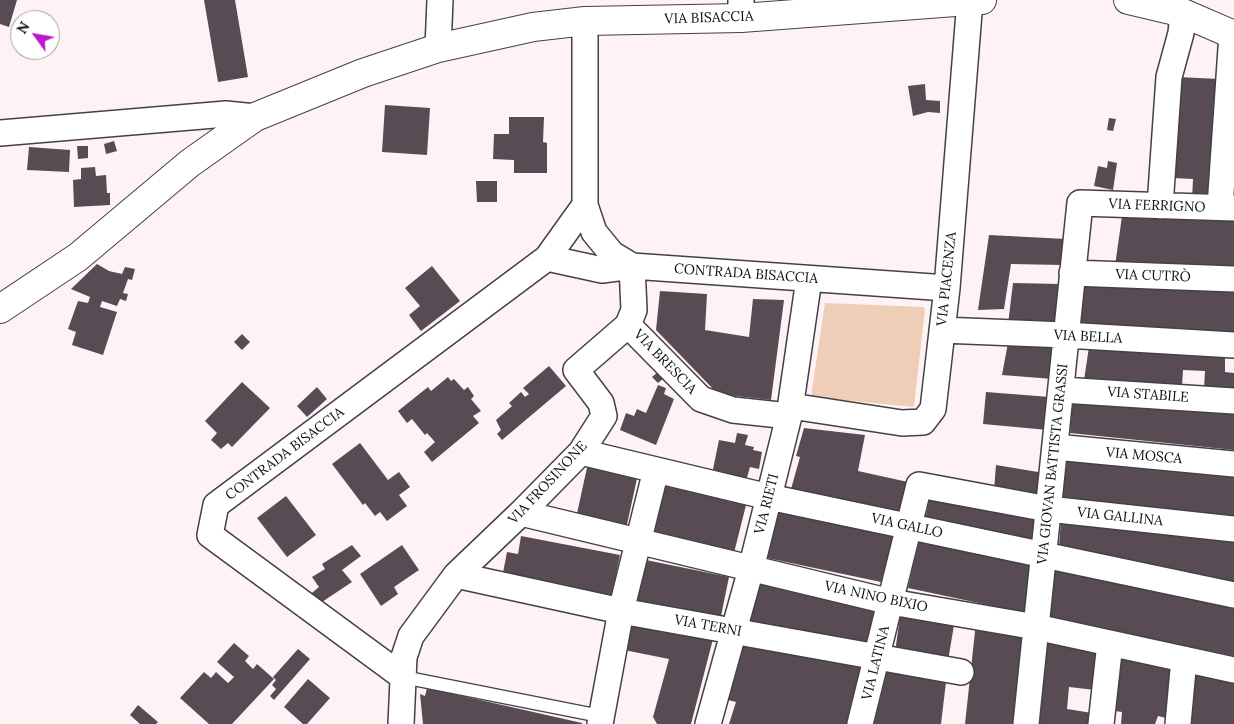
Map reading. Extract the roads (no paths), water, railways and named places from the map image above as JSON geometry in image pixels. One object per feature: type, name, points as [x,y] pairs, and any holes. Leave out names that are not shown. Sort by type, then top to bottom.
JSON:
[{"type":"street","points":[[438,48],[440,0]]},
{"type":"street","name":"VIA BISACCIA","points":[[0,309],[78,257],[190,163],[255,117],[363,73],[438,48],[533,27],[585,22],[741,9],[974,0]]},
{"type":"street","name":"VIA PIACENZA","points":[[790,411],[902,423],[923,422],[933,409],[947,288],[974,0]]},
{"type":"street","points":[[1128,0],[1183,13],[1233,35],[1228,79],[1227,208]]},
{"type":"street","points":[[1160,206],[1169,77],[1181,33],[1183,13]]},
{"type":"street","points":[[585,22],[585,205],[594,232],[600,240],[612,254],[632,266],[634,310],[628,325]]},
{"type":"street","points":[[0,133],[226,114],[255,117]]},
{"type":"street","name":"VIA FERRIGNO","points":[[1080,203],[1227,208]]},
{"type":"street","name":"VIA GIOVAN BATTISTA GRASSI","points":[[1026,724],[1080,203]]},
{"type":"street","name":"CONTRADA BISACCIA","points":[[403,677],[210,534],[216,505],[547,258],[585,205]]},
{"type":"street","name":"CONTRADA BISACCIA","points":[[547,258],[602,270],[632,266],[947,288]]},
{"type":"street","name":"VIA CUTRÒ","points":[[1072,273],[1234,280]]},
{"type":"street","name":"VIA RIETI","points":[[708,724],[751,569],[790,411],[809,279]]},
{"type":"street","name":"VIA FROSINONE","points":[[401,724],[404,658],[411,636],[456,575],[581,452],[604,416],[601,404],[576,370],[628,325]]},
{"type":"street","name":"VIA BRESCIA","points":[[628,325],[701,399],[733,410],[790,411]]},
{"type":"street","name":"VIA BELLA","points":[[942,330],[1234,345]]},
{"type":"street","name":"VIA STABILE","points":[[1062,390],[1234,401]]},
{"type":"street","name":"VIA MOSCA","points":[[1055,447],[1234,464]]},
{"type":"street","name":"VIA GALLO","points":[[581,452],[769,497],[1234,595]]},
{"type":"street","points":[[600,720],[621,611],[656,470]]},
{"type":"street","name":"VIA GALLINA","points":[[919,485],[1048,510],[1234,529]]},
{"type":"street","name":"VIA LATINA","points":[[860,724],[919,485]]},
{"type":"street","name":"VIA NINO BIXIO","points":[[521,513],[891,602],[1036,627],[1234,670]]},
{"type":"street","name":"VIA TERNI","points":[[456,575],[621,611],[961,672]]},
{"type":"street","points":[[1101,724],[1110,643]]},
{"type":"street","points":[[1178,724],[1184,659]]},
{"type":"lane","points":[[403,677],[600,720]]}]
